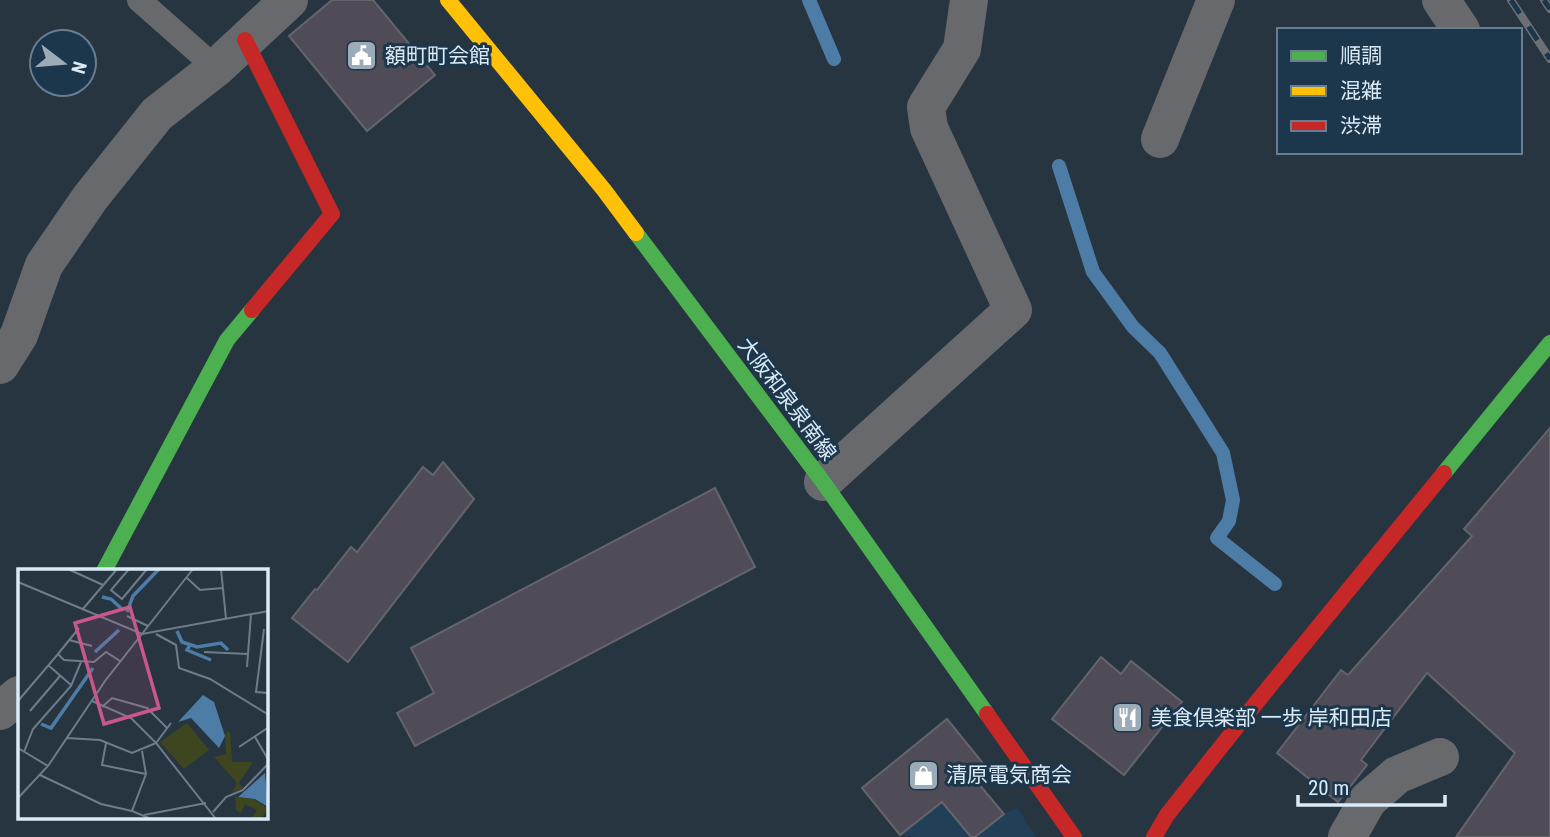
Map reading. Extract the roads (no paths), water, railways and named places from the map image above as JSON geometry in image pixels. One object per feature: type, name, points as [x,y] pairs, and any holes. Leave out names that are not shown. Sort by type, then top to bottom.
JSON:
[{"type":"street","points":[[0,365],[19,335],[44,265],[90,198],[158,114],[216,68],[289,0]]},
{"type":"street","name":"大阪和泉泉南線","points":[[448,0],[604,190],[823,482],[1074,837]]},
{"type":"street","points":[[823,482],[1013,310],[929,128],[926,107],[962,49],[969,0]]},
{"type":"street","points":[[1160,139],[1216,0]]},
{"type":"street","points":[[1441,0],[1460,28]]},
{"type":"street","points":[[105,569],[227,340],[332,214],[245,40]]},
{"type":"street","points":[[1154,837],[1167,815],[1235,729],[1550,343]]},
{"type":"street","points":[[0,711],[18,696]]},
{"type":"street","points":[[1347,837],[1368,800],[1396,775],[1440,757]]},
{"type":"lane","points":[[139,0],[216,68]]},
{"type":"waterway","points":[[809,0],[834,59]]},
{"type":"waterway","points":[[1059,166],[1093,272],[1133,327],[1160,353],[1223,453],[1233,500],[1229,521],[1217,538],[1275,584]]},
{"type":"railway","points":[[1511,0],[1550,59]]},
{"type":"railway","points":[[1544,0],[1550,9]]},
{"type":"place","name":"額町町会館","points":[[362,56]]},
{"type":"place","name":"美食倶楽部 一歩 岸和田店","points":[[1128,718]]},
{"type":"place","name":"清原電気商会","points":[[923,775]]}]
